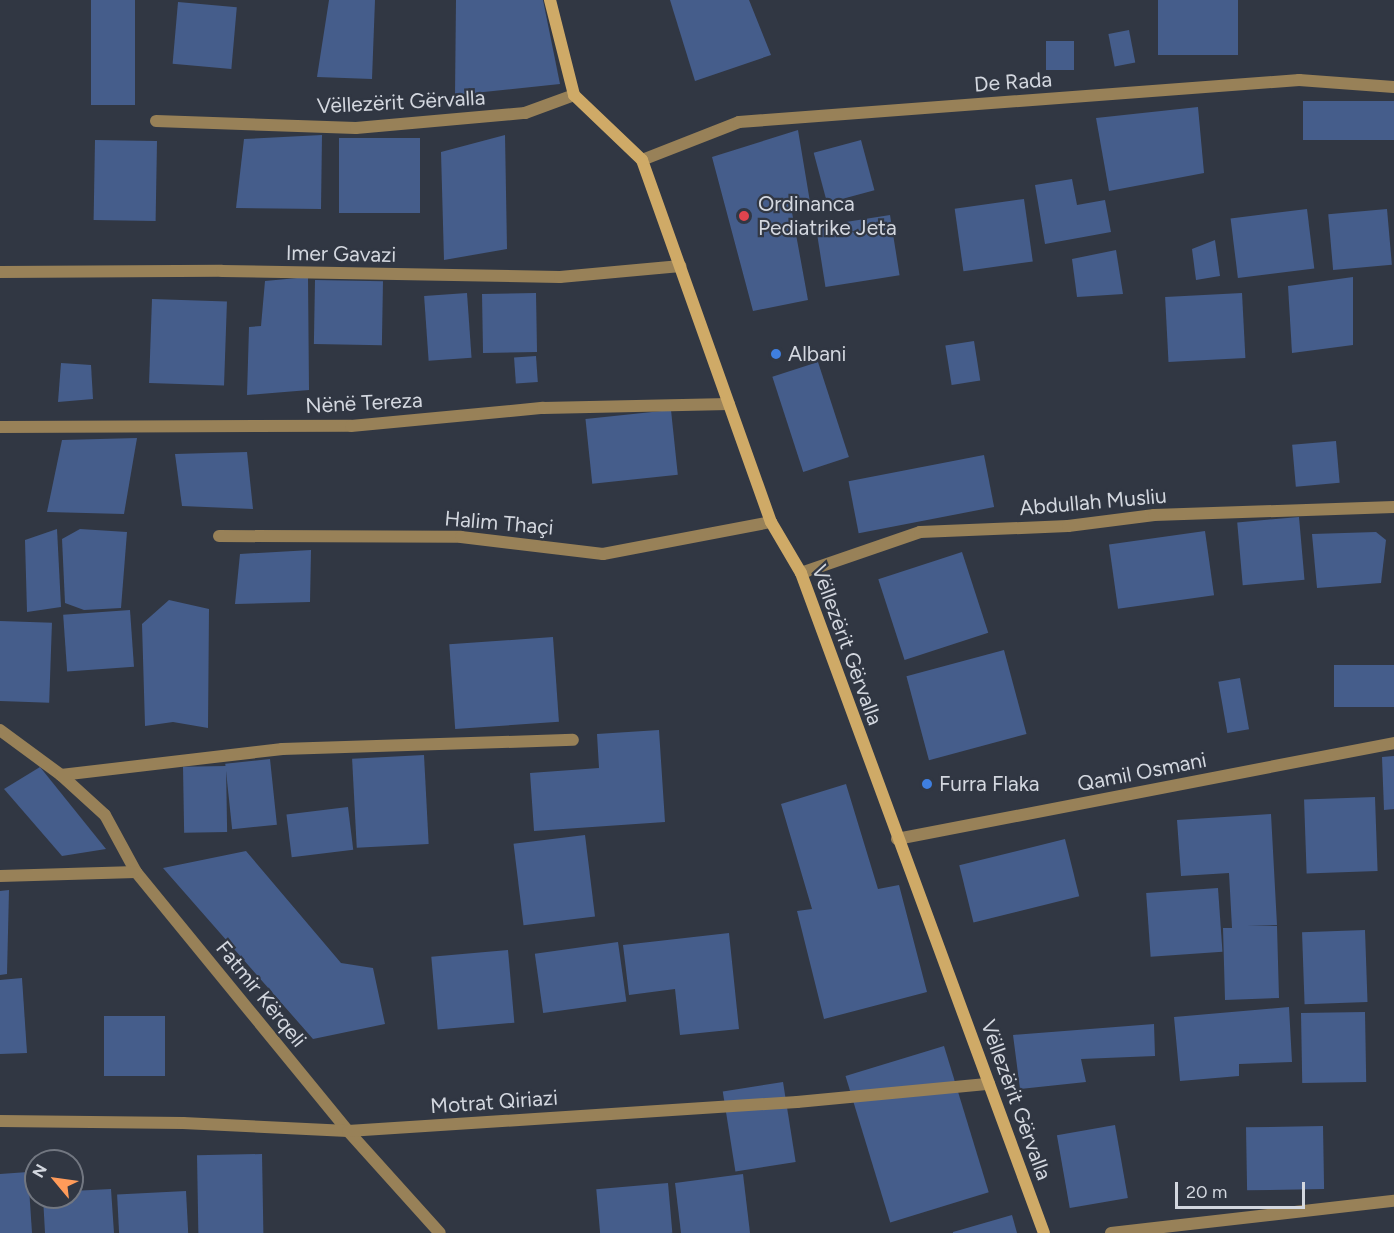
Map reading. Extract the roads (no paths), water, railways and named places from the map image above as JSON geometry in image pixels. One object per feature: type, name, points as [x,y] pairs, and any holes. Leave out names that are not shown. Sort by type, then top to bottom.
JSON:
[{"type":"street","points":[[550,0],[574,95]]},
{"type":"street","name":"De Rada","points":[[642,160],[739,123],[1299,80],[1394,87]]},
{"type":"street","name":"Vëllezërit Gërvalla","points":[[156,121],[356,128],[525,113],[574,95],[642,160],[771,522],[801,573],[897,839],[1044,1233]]},
{"type":"street","name":"Imer Gavazi","points":[[0,272],[222,271],[560,276],[680,266]]},
{"type":"street","name":"Nënë Tereza","points":[[0,427],[351,426],[543,408],[729,404]]},
{"type":"street","name":"Abdullah Musliu","points":[[801,573],[920,532],[1068,526],[1154,515],[1394,507]]},
{"type":"street","name":"Halim Thaçi","points":[[219,536],[461,537],[603,554],[771,522]]},
{"type":"street","name":"Fatmir Kërqeli","points":[[0,730],[61,775],[105,815],[136,872],[348,1131],[440,1233]]},
{"type":"street","points":[[61,775],[282,750],[573,740]]},
{"type":"street","name":"Qamil Osmani","points":[[897,839],[1394,743]]},
{"type":"street","points":[[0,876],[136,872]]},
{"type":"street","name":"Motrat Qiriazi","points":[[0,1121],[183,1123],[348,1131],[797,1102],[989,1084]]},
{"type":"street","points":[[1111,1233],[1394,1201]]},
{"type":"place","name":"Ordinanca Pediatrike Jeta","points":[[744,216]]},
{"type":"place","name":"Albani","points":[[776,354]]},
{"type":"place","name":"Furra Flaka","points":[[927,784]]}]
